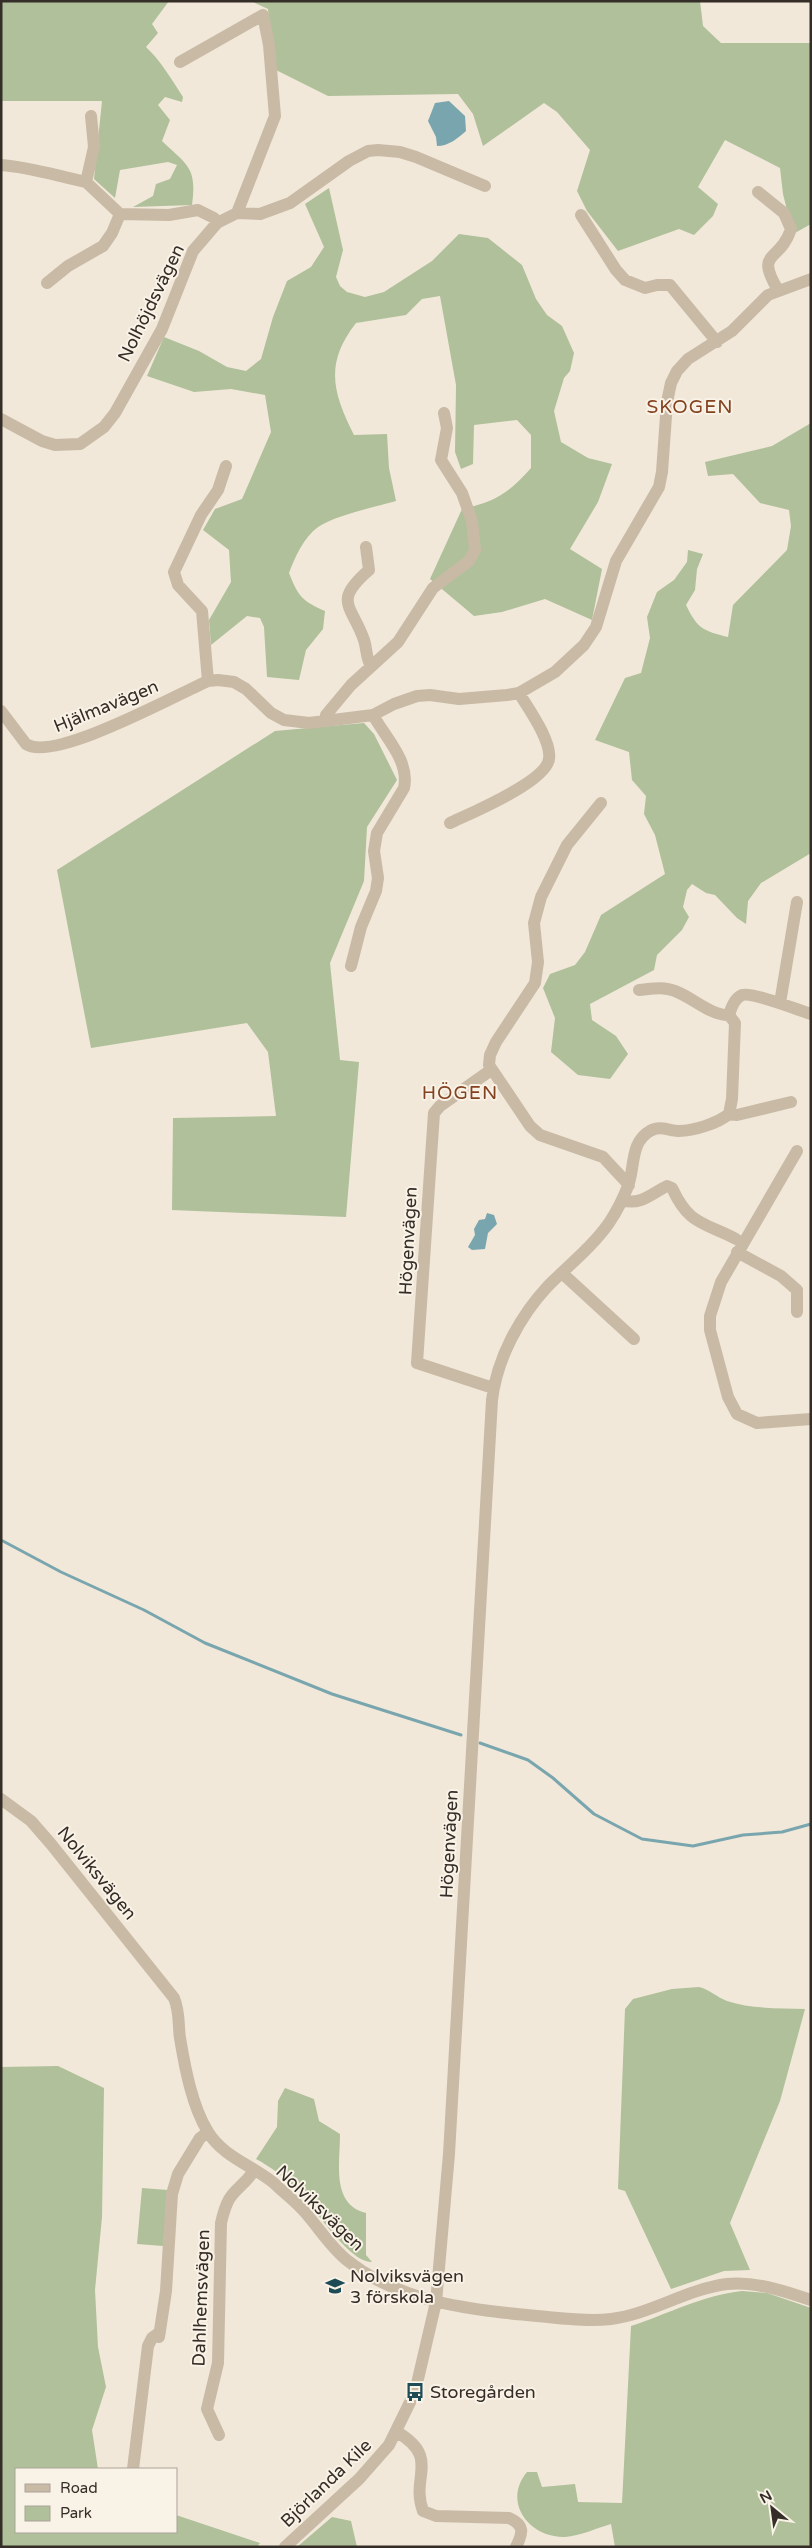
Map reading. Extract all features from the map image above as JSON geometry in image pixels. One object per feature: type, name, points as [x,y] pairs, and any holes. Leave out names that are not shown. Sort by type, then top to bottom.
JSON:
[{"type":"street","points":[[180,62],[246,22],[263,15],[269,45],[275,116],[237,213]]},
{"type":"street","points":[[86,182],[94,147],[91,116]]},
{"type":"street","name":"Nolhöjdsvägen","points":[[1,419],[42,441],[56,445],[80,444],[104,426],[114,413],[162,329],[193,251],[217,223],[237,213],[260,214],[290,203],[349,161],[368,151],[400,152],[485,186]]},
{"type":"street","points":[[1,165],[24,166],[44,173],[86,182],[120,214],[170,215],[198,210],[214,218],[217,223]]},
{"type":"street","points":[[758,192],[784,213],[791,229],[788,240],[768,262],[767,270],[778,290]]},
{"type":"street","points":[[47,283],[68,266],[103,246],[112,234],[120,214]]},
{"type":"street","points":[[581,215],[625,280],[645,288],[664,284],[675,288],[690,312],[717,342]]},
{"type":"street","points":[[226,466],[218,490],[201,515],[174,572],[178,584],[202,611],[208,681],[218,680],[243,686],[271,713],[284,720],[309,723],[373,715],[394,704],[417,696],[472,698],[519,693],[559,669],[584,645],[596,627],[616,561],[661,481],[666,409],[671,383],[677,371],[688,359],[717,342],[768,296],[778,290],[811,279]]},
{"type":"street","points":[[327,720],[326,715],[330,708],[371,666],[398,642],[433,588],[469,561],[475,550],[472,521],[465,502],[441,460],[447,428],[444,413]]},
{"type":"street","points":[[366,547],[368,570],[354,583],[347,599],[348,607],[364,639],[371,666]]},
{"type":"street","name":"Hjälmavägen","points":[[1,712],[26,744],[36,748],[52,747],[111,727],[208,681]]},
{"type":"street","points":[[450,823],[527,783],[540,774],[547,766],[549,758],[546,744],[519,693]]},
{"type":"street","points":[[351,966],[361,927],[376,891],[378,878],[374,851],[377,833],[402,792],[406,779],[400,759],[373,715]]},
{"type":"street","points":[[601,803],[567,846],[541,897],[534,923],[538,962],[535,983],[496,1042],[490,1055],[491,1070],[530,1126],[540,1134],[604,1157],[623,1181],[629,1184]]},
{"type":"street","points":[[780,1003],[796,902]]},
{"type":"street","points":[[639,990],[662,988],[674,990],[719,1014],[729,1015],[735,1023],[732,1100],[729,1114]]},
{"type":"street","points":[[729,1015],[736,1000],[742,995],[780,1003],[811,1014]]},
{"type":"street","name":"Högenvägen","points":[[491,1070],[440,1106],[434,1113],[417,1363],[493,1388]]},
{"type":"street","name":"Högenvägen","points":[[436,2302],[449,2154],[493,1388],[503,1358],[517,1329],[534,1303],[594,1241],[622,1200],[629,1184],[635,1150],[640,1138],[650,1130],[660,1128],[678,1131],[689,1129],[716,1121],[729,1114],[737,1116],[791,1102]]},
{"type":"street","points":[[797,1151],[721,1282],[710,1316],[715,1350],[732,1406],[737,1414],[758,1423],[811,1419]]},
{"type":"street","points":[[622,1200],[634,1203],[667,1186],[672,1188],[681,1207],[687,1214],[736,1239]]},
{"type":"street","points":[[737,1252],[789,1281],[797,1290],[797,1312]]},
{"type":"street","points":[[562,1273],[634,1339]]},
{"type":"street","name":"Nolviksvägen","points":[[1,1799],[31,1821],[51,1844],[174,1998],[179,2013],[180,2040],[190,2082],[200,2116],[208,2132],[228,2153],[270,2180],[302,2209],[352,2264],[375,2279],[436,2302],[496,2312],[597,2320],[641,2313],[700,2291],[726,2284],[751,2284],[774,2288],[811,2300]]},
{"type":"street","points":[[133,2468],[148,2346],[152,2338],[159,2335],[166,2292],[172,2194],[178,2174],[200,2138],[208,2132]]},
{"type":"street","name":"Dahlhemsvägen","points":[[219,2435],[207,2409],[218,2364],[221,2224],[225,2204],[233,2192],[254,2171]]},
{"type":"street","name":"Björlanda Kile","points":[[285,2547],[377,2461],[397,2432],[416,2392],[436,2302]]},
{"type":"street","points":[[397,2432],[415,2445],[422,2460],[421,2506],[424,2512],[436,2516],[509,2518],[518,2522],[522,2528],[522,2536],[516,2547]]},
{"type":"green space","points":[[1,1],[169,1],[152,24],[158,33],[146,47],[161,64],[183,97],[182,102],[165,97],[158,105],[170,120],[162,141],[184,162],[192,175],[192,205],[133,207],[153,196],[156,184],[170,179],[177,165],[168,162],[120,170],[115,198],[94,179],[102,101],[1,101]]},
{"type":"green space","points":[[251,1],[700,1],[703,26],[721,43],[811,43],[811,224],[793,234],[783,194],[780,168],[725,140],[698,187],[718,204],[713,216],[694,235],[679,229],[618,251],[587,211],[577,191],[590,150],[557,112],[544,103],[483,146],[473,114],[458,94],[328,96],[274,69],[268,9]]},
{"type":"green space","points":[[329,188],[343,250],[336,277],[340,286],[347,292],[365,297],[384,292],[432,261],[459,234],[488,238],[522,265],[536,299],[547,315],[562,326],[574,353],[570,371],[564,378],[554,411],[561,442],[588,458],[612,464],[598,502],[570,549],[602,569],[592,620],[545,599],[502,612],[474,616],[430,579],[462,509],[493,500],[516,484],[531,468],[531,435],[517,420],[474,425],[473,464],[461,469],[455,452],[456,385],[440,296],[422,299],[406,315],[356,323],[339,352],[335,379],[341,406],[354,435],[387,434],[389,468],[396,501],[345,515],[326,523],[313,531],[300,548],[289,573],[302,597],[325,611],[323,629],[306,650],[299,680],[267,677],[264,627],[260,618],[247,616],[211,645],[209,620],[231,582],[229,550],[203,530],[215,509],[242,499],[271,432],[265,395],[231,389],[194,392],[147,376],[164,337],[199,351],[227,367],[246,371],[261,359],[273,317],[287,281],[311,267],[324,247],[305,204]]},
{"type":"green space","points":[[811,423],[811,853],[761,883],[748,901],[746,924],[737,918],[715,895],[706,893],[692,884],[687,890],[683,907],[689,917],[682,930],[657,955],[654,970],[590,1004],[592,1020],[616,1036],[628,1054],[610,1079],[578,1075],[551,1052],[555,1018],[543,988],[550,974],[575,965],[585,952],[601,915],[665,874],[655,835],[644,814],[646,796],[632,780],[629,752],[595,740],[625,678],[641,673],[650,638],[647,617],[657,592],[674,580],[687,562],[688,550],[703,554],[697,569],[695,590],[686,605],[698,624],[712,633],[728,637],[733,605],[787,550],[791,526],[789,510],[760,503],[733,474],[708,476],[705,462],[772,446]]},
{"type":"green space","points":[[364,723],[374,734],[397,780],[367,827],[364,881],[330,963],[340,1060],[359,1062],[346,1217],[172,1210],[173,1118],[276,1116],[268,1052],[247,1023],[91,1048],[57,870],[275,731]]},
{"type":"green space","points":[[699,1987],[736,2004],[765,2008],[805,2009],[780,2101],[730,2223],[750,2270],[724,2271],[671,2289],[625,2191],[618,2189],[625,2009],[633,1999],[672,1989]]},
{"type":"green space","points":[[58,2066],[104,2088],[102,2217],[95,2290],[98,2347],[106,2387],[92,2430],[98,2468],[15,2468],[15,2533],[178,2533],[178,2516],[260,2543],[257,2547],[1,2547],[1,2067]]},
{"type":"green space","points":[[285,2088],[314,2099],[319,2121],[340,2134],[339,2170],[342,2192],[347,2201],[355,2208],[366,2213],[366,2255],[372,2262],[363,2260],[342,2244],[287,2180],[256,2159],[277,2127],[278,2101]]},
{"type":"green space","points":[[142,2188],[168,2190],[163,2246],[137,2244]]},
{"type":"green space","points":[[742,2291],[767,2293],[811,2308],[811,2547],[615,2547],[611,2524],[582,2534],[565,2537],[552,2536],[531,2525],[523,2516],[517,2495],[520,2483],[527,2472],[537,2472],[542,2487],[575,2484],[578,2502],[622,2503],[631,2326],[713,2296]]},
{"type":"green space","points":[[332,2517],[351,2521],[357,2547],[297,2547]]},
{"type":"water","points":[[449,101],[465,116],[466,131],[449,143],[437,146],[436,137],[428,121],[435,103]]},
{"type":"water","points":[[487,1213],[494,1215],[497,1224],[488,1233],[485,1249],[472,1250],[468,1247],[475,1235],[474,1229],[479,1220],[485,1219]]},
{"type":"waterway","points":[[1,1540],[61,1572],[144,1610],[205,1643],[332,1694],[461,1735]]},
{"type":"waterway","points":[[480,1743],[528,1760],[553,1778],[594,1814],[642,1839],[693,1846],[743,1835],[782,1832],[811,1824]]},
{"type":"place","name":"Nolviksvägen 3 förskola","points":[[335,2286]]},
{"type":"place","name":"Storegården","points":[[415,2392]]},
{"type":"district","name":"SKOGEN","points":[[690,406]]},
{"type":"district","name":"HÖGEN","points":[[460,1092]]}]
